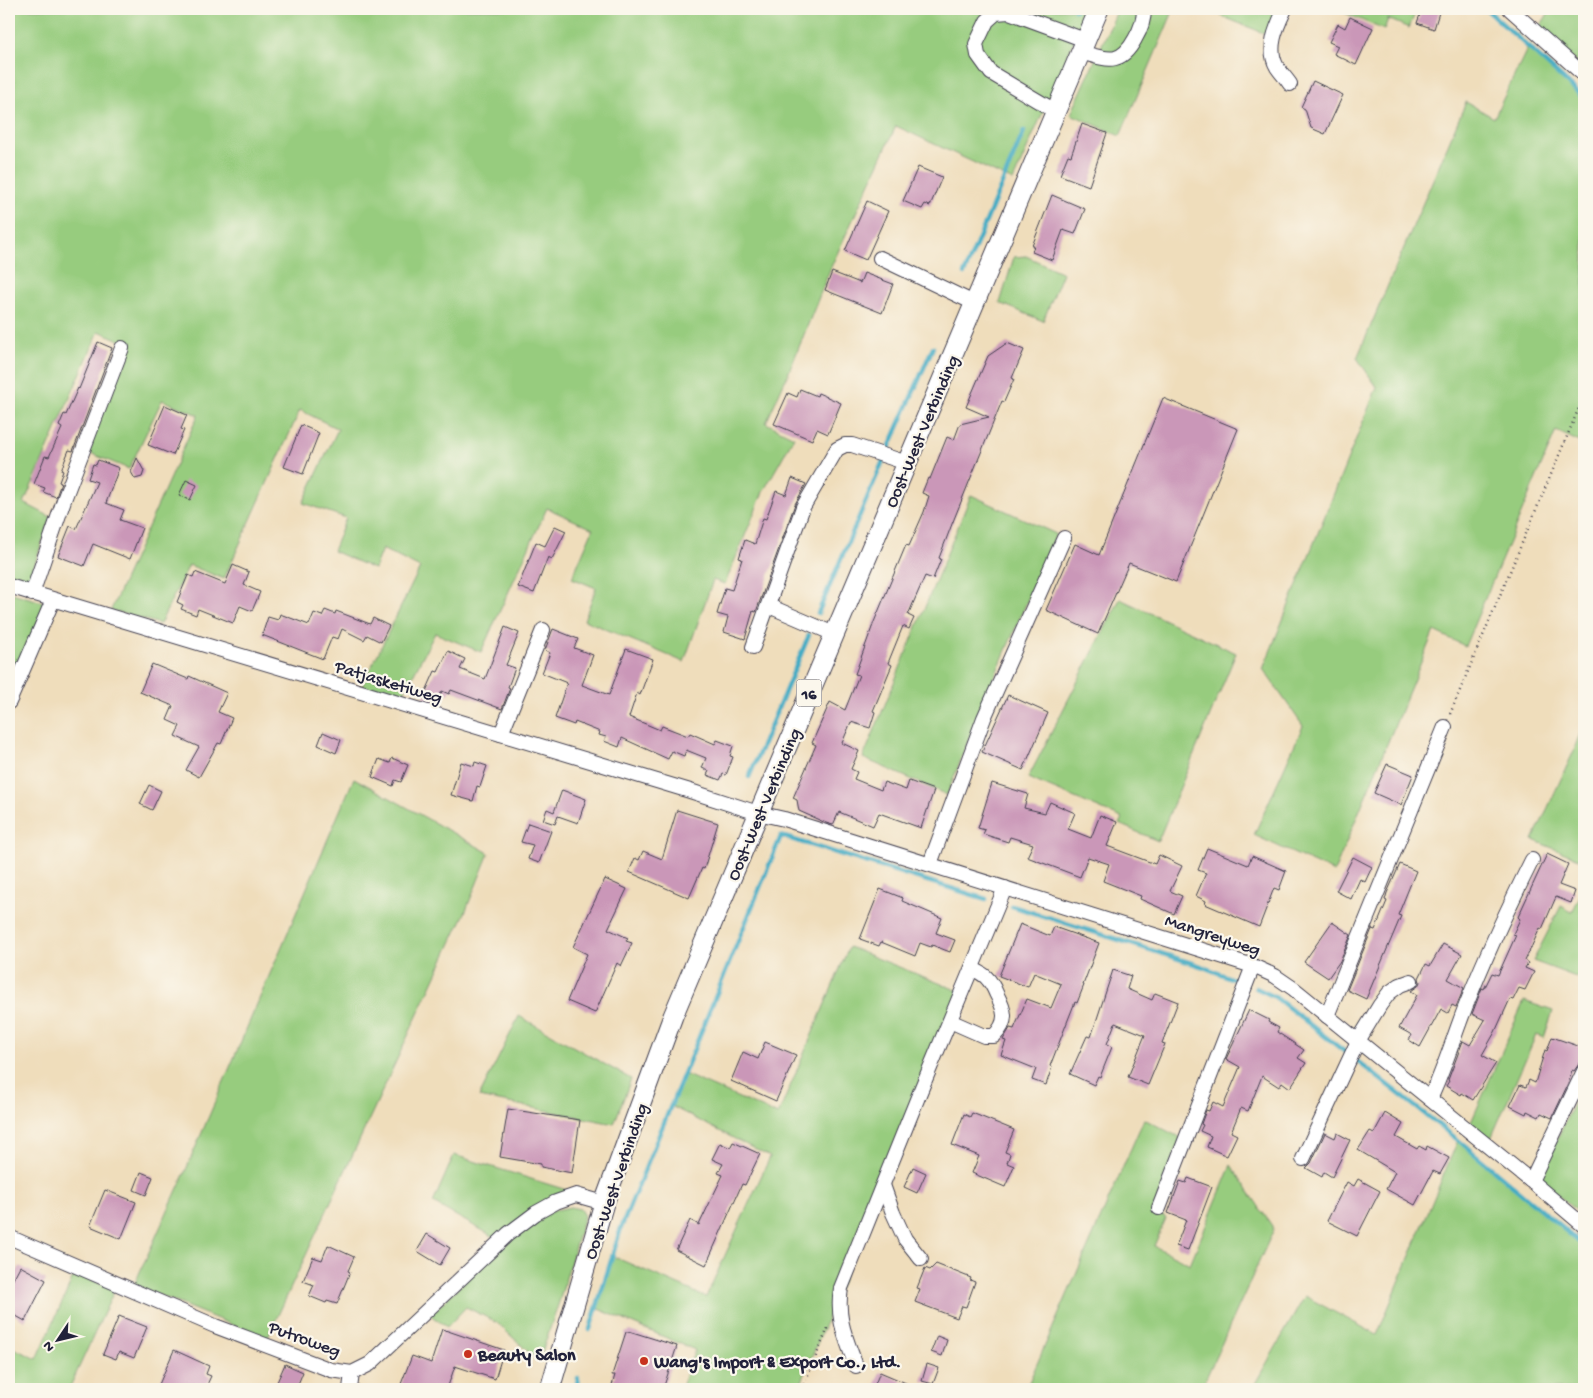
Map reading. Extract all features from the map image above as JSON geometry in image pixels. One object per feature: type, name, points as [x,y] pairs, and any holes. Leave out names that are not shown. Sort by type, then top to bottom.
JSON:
[{"type":"main road","name":"Oost-West Verbinding","points":[[550,1389],[604,1203],[673,1016],[1099,9]]},
{"type":"street","points":[[1055,111],[991,73],[978,55],[976,44],[986,21],[996,13],[1009,12],[1083,46],[1106,59],[1123,56],[1130,48],[1139,32],[1144,9]]},
{"type":"street","points":[[1285,9],[1271,45],[1276,65],[1290,84]]},
{"type":"street","points":[[1510,9],[1584,75]]},
{"type":"street","points":[[880,258],[974,303]]},
{"type":"street","points":[[32,594],[65,497],[122,348]]},
{"type":"street","points":[[753,647],[804,507],[837,449],[845,445],[852,445],[907,463]]},
{"type":"street","points":[[930,864],[984,718],[1064,538]]},
{"type":"street","name":"Patjasketiweg","points":[[9,586],[681,788],[758,814]]},
{"type":"street","points":[[9,702],[53,600]]},
{"type":"street","points":[[769,606],[834,634]]},
{"type":"street","points":[[501,734],[543,630]]},
{"type":"street","points":[[1327,1016],[1445,727]]},
{"type":"street","name":"Mangreyweg","points":[[758,814],[784,819],[930,864],[1253,966],[1274,976],[1294,989],[1532,1181],[1584,1226]]},
{"type":"street","points":[[1430,1099],[1466,1004],[1532,860]]},
{"type":"street","points":[[856,1366],[840,1323],[839,1301],[841,1288],[1005,888]]},
{"type":"street","points":[[1160,1208],[1253,966]]},
{"type":"street","points":[[950,1021],[984,1036],[994,1036],[1002,1028],[1005,1014],[994,988],[985,976],[972,968]]},
{"type":"street","points":[[1303,1158],[1358,1041],[1389,993],[1400,985],[1411,981]]},
{"type":"street","points":[[1532,1181],[1584,1071]]},
{"type":"street","points":[[883,1185],[905,1239],[921,1259]]},
{"type":"street","name":"Putroweg","points":[[9,1238],[215,1326],[331,1370],[352,1372],[370,1364],[508,1234],[536,1213],[556,1202],[576,1195],[604,1203]]},
{"type":"street","points":[[350,1389],[352,1372]]},
{"type":"path","points":[[1445,727],[1584,396]]},
{"type":"path","points":[[802,1389],[828,1328]]},
{"type":"green space","points":[[9,9],[1088,9],[1013,181],[896,126],[831,267],[791,367],[766,423],[794,437],[763,492],[725,584],[713,580],[684,662],[584,620],[596,588],[572,578],[593,529],[547,508],[481,652],[435,633],[401,698],[362,686],[420,568],[382,549],[374,569],[333,551],[346,518],[303,503],[338,429],[300,410],[224,579],[189,565],[160,624],[111,610],[198,415],[162,400],[129,469],[85,451],[130,345],[99,331],[24,503],[51,517],[29,580],[22,583],[9,580]]},
{"type":"green space","points":[[1118,9],[1174,9],[1120,136],[1071,114]]},
{"type":"green space","points":[[1223,9],[1277,9],[1266,34],[1221,16]]},
{"type":"green space","points":[[1336,9],[1417,9],[1409,28],[1388,19],[1384,30]]},
{"type":"green space","points":[[1551,9],[1584,9],[1584,70],[1539,28]]},
{"type":"green space","points":[[1528,47],[1584,98],[1584,444],[1556,431],[1465,646],[1434,631],[1334,872],[1254,835],[1303,726],[1263,669],[1377,387],[1357,358],[1466,102],[1494,118]]},
{"type":"green space","points":[[1026,256],[1063,273],[1043,321],[1000,303],[1014,257]]},
{"type":"green space","points":[[971,495],[1056,534],[982,706],[947,795],[863,758]]},
{"type":"green space","points":[[9,592],[46,603],[15,679],[9,676]]},
{"type":"green space","points":[[1120,599],[1236,653],[1158,841],[1119,824],[1122,818],[1028,778]]},
{"type":"green space","points":[[1584,725],[1584,861],[1533,840]]},
{"type":"green space","points":[[354,778],[489,853],[464,915],[267,1339],[134,1285],[182,1179]]},
{"type":"green space","points":[[1584,888],[1584,980],[1533,961],[1561,906],[1572,912]]},
{"type":"green space","points":[[849,947],[959,991],[799,1389],[680,1389],[695,1350],[596,1308],[612,1256],[706,1297],[770,1157],[671,1106],[684,1074],[778,1115]]},
{"type":"green space","points":[[1524,1001],[1553,1011],[1544,1038],[1536,1035],[1489,1143],[1469,1127]]},
{"type":"green space","points":[[519,1016],[631,1079],[614,1124],[479,1097]]},
{"type":"green space","points":[[1584,1081],[1584,1218],[1539,1178]]},
{"type":"green space","points":[[1144,1119],[1181,1138],[1154,1210],[1166,1218],[1154,1246],[1190,1264],[1231,1165],[1274,1229],[1201,1389],[1026,1389]]},
{"type":"green space","points":[[1458,1140],[1584,1246],[1584,1389],[1252,1389],[1305,1296],[1377,1335]]},
{"type":"green space","points":[[454,1155],[573,1192],[496,1238],[433,1203]]},
{"type":"green space","points":[[570,1207],[580,1209],[584,1216],[560,1299],[541,1355],[533,1356],[496,1322],[466,1307],[447,1327],[430,1315],[475,1271],[537,1218],[556,1210]]},
{"type":"green space","points":[[75,1273],[115,1289],[69,1389],[9,1389],[9,1346],[37,1359]]},
{"type":"building","points":[[1422,9],[1440,9],[1434,29],[1417,23]]},
{"type":"building","points":[[1350,17],[1373,28],[1356,65],[1334,54],[1338,46],[1329,42],[1338,24],[1345,28]]},
{"type":"building","points":[[1313,81],[1343,95],[1325,134],[1311,128],[1305,109],[1301,107]]},
{"type":"building","points":[[1082,124],[1107,133],[1089,186],[1060,175],[1068,155],[1071,156]]},
{"type":"building","points":[[918,167],[942,177],[930,206],[925,204],[922,209],[903,201]]},
{"type":"building","points":[[1052,195],[1085,209],[1075,234],[1063,230],[1052,260],[1032,252],[1034,246],[1032,246]]},
{"type":"building","points":[[867,201],[888,211],[866,260],[845,251]]},
{"type":"building","points":[[832,272],[860,283],[864,273],[893,284],[882,313],[825,290]]},
{"type":"building","points":[[98,342],[112,348],[73,451],[69,450],[61,470],[63,471],[59,482],[61,483],[56,497],[43,492],[45,488],[34,484],[45,456],[49,457],[62,428],[59,426],[64,414],[66,415],[79,389]]},
{"type":"building","points":[[1007,343],[1024,350],[1012,378],[1014,379],[1004,402],[1002,401],[952,524],[933,579],[925,576],[908,615],[914,618],[909,629],[903,626],[888,663],[892,665],[873,711],[875,712],[870,728],[851,722],[842,743],[859,751],[851,769],[857,772],[854,779],[881,790],[884,782],[906,790],[909,781],[934,790],[921,828],[879,813],[873,826],[839,812],[833,825],[826,823],[799,811],[797,800],[793,798],[816,745],[812,743],[830,702],[845,710],[859,675],[855,674],[874,622],[906,545],[909,546],[924,512],[929,496],[922,493],[928,478],[930,479],[947,437],[954,440],[960,424],[989,417],[966,407],[988,356]]},
{"type":"building","points":[[800,389],[817,396],[818,393],[841,403],[828,434],[817,429],[812,440],[774,424],[788,393],[797,397]]},
{"type":"building","points":[[1163,398],[1238,429],[1176,582],[1129,563],[1098,634],[1046,610],[1075,544],[1099,555]]},
{"type":"building","points":[[165,405],[187,415],[181,429],[184,430],[173,455],[148,445]]},
{"type":"building","points":[[301,425],[319,433],[303,474],[284,467]]},
{"type":"building","points":[[137,458],[144,471],[142,477],[135,479],[131,472]]},
{"type":"building","points":[[98,460],[119,468],[106,503],[124,510],[120,520],[142,528],[130,559],[93,544],[84,566],[58,556],[70,526],[76,529],[97,482],[88,479],[93,464],[96,465]]},
{"type":"building","points":[[792,478],[806,484],[795,504],[756,612],[753,611],[745,639],[724,632],[728,617],[717,614],[725,588],[732,590],[742,559],[739,558],[745,540],[755,544],[763,518],[766,519],[776,491],[786,495]]},
{"type":"building","points":[[186,480],[197,485],[190,500],[179,495]]},
{"type":"building","points":[[555,526],[566,531],[552,559],[548,557],[534,593],[518,587],[536,542],[545,546]]},
{"type":"building","points":[[233,565],[249,572],[244,585],[260,592],[252,611],[240,606],[233,623],[198,609],[196,615],[181,609],[183,605],[177,602],[188,575],[193,577],[195,572],[225,584]]},
{"type":"building","points":[[325,610],[335,614],[336,611],[370,624],[373,618],[389,626],[381,642],[367,635],[364,640],[342,629],[338,639],[332,637],[323,659],[262,635],[268,617],[278,620],[280,614],[309,625],[314,613],[322,616]]},
{"type":"building","points":[[505,627],[519,633],[506,665],[515,668],[502,709],[451,690],[449,694],[442,691],[436,704],[423,698],[435,671],[438,672],[448,651],[465,659],[460,669],[485,679]]},
{"type":"building","points":[[553,629],[578,639],[574,648],[593,655],[582,685],[609,695],[626,649],[653,659],[640,695],[637,693],[629,717],[660,730],[662,726],[688,736],[690,733],[715,744],[717,740],[733,746],[730,756],[733,757],[726,775],[723,774],[720,780],[707,775],[709,771],[702,768],[706,758],[686,750],[684,756],[672,751],[668,759],[622,738],[619,747],[604,741],[606,737],[599,735],[600,732],[575,722],[574,725],[555,718],[567,683],[542,673],[550,653],[545,650]]},
{"type":"building","points":[[152,664],[188,679],[189,676],[227,693],[218,712],[232,718],[221,744],[218,743],[199,777],[186,770],[199,747],[175,736],[180,726],[167,720],[173,706],[140,692]]},
{"type":"building","points":[[1008,695],[1048,713],[1023,770],[982,752]]},
{"type":"building","points":[[323,732],[341,740],[336,753],[318,745]]},
{"type":"building","points":[[392,758],[408,765],[401,782],[395,780],[393,786],[372,777],[379,759],[390,763]]},
{"type":"building","points":[[461,762],[474,766],[475,762],[487,766],[480,787],[477,786],[473,801],[451,795]]},
{"type":"building","points":[[1387,764],[1413,775],[1401,805],[1374,793]]},
{"type":"building","points":[[992,783],[1028,794],[1024,808],[1045,813],[1050,802],[1075,813],[1068,829],[1091,838],[1100,815],[1117,822],[1107,846],[1155,864],[1159,855],[1182,866],[1170,891],[1182,896],[1174,914],[1140,899],[1141,896],[1103,881],[1109,864],[1088,857],[1080,877],[1027,857],[1033,844],[1010,837],[1008,842],[983,834],[985,830],[978,828]]},
{"type":"building","points":[[149,785],[161,791],[152,810],[140,804]]},
{"type":"building","points":[[562,790],[586,799],[578,823],[558,816],[555,824],[543,820],[547,809],[554,812]]},
{"type":"building","points":[[677,810],[718,823],[704,869],[702,868],[689,898],[629,872],[635,858],[639,860],[643,851],[662,859]]},
{"type":"building","points":[[528,823],[551,831],[539,863],[528,859],[533,845],[521,842]]},
{"type":"building","points":[[1207,848],[1248,865],[1252,856],[1286,871],[1279,890],[1274,888],[1259,927],[1205,904],[1206,901],[1196,896],[1206,873],[1198,870]]},
{"type":"building","points":[[1547,854],[1568,864],[1559,885],[1575,891],[1571,903],[1556,897],[1542,929],[1540,928],[1525,961],[1528,963],[1525,968],[1534,972],[1525,990],[1519,988],[1513,1000],[1510,999],[1482,1055],[1496,1063],[1473,1100],[1446,1086],[1463,1041],[1470,1045],[1485,1020],[1472,1014],[1482,988],[1484,989],[1492,973],[1498,975],[1516,935],[1513,934],[1520,919],[1518,917]]},
{"type":"building","points":[[1353,857],[1372,867],[1365,882],[1360,879],[1351,899],[1336,891]]},
{"type":"building","points":[[1400,864],[1416,871],[1398,915],[1401,916],[1366,999],[1347,990],[1372,929],[1375,930],[1387,901],[1385,900],[1387,893]]},
{"type":"building","points":[[605,879],[627,889],[608,929],[628,938],[626,941],[632,943],[621,966],[617,963],[595,1013],[567,1001],[587,954],[573,947]]},
{"type":"building","points":[[880,889],[903,898],[902,901],[942,918],[936,933],[955,940],[950,952],[932,945],[931,947],[920,943],[915,956],[881,942],[879,946],[860,939]]},
{"type":"building","points":[[1332,922],[1351,935],[1340,961],[1328,978],[1304,962]]},
{"type":"building","points":[[1020,924],[1050,936],[1054,927],[1099,943],[1077,1003],[1075,1002],[1050,1066],[1052,1067],[1046,1085],[1032,1080],[1036,1069],[1001,1055],[1006,1041],[1003,1040],[1010,1028],[1014,1029],[1027,999],[1051,1008],[1061,984],[1034,973],[1028,987],[999,976]]},
{"type":"building","points":[[1443,944],[1462,954],[1448,979],[1464,988],[1456,1007],[1452,1005],[1448,1013],[1441,1009],[1420,1047],[1409,1040],[1412,1035],[1399,1028],[1417,995],[1411,991],[1418,986],[1419,978],[1426,964],[1430,966]]},
{"type":"building","points":[[1113,970],[1131,976],[1127,989],[1152,1000],[1155,993],[1178,1002],[1162,1043],[1165,1044],[1148,1085],[1128,1077],[1145,1035],[1115,1023],[1107,1044],[1112,1047],[1100,1077],[1098,1076],[1094,1085],[1070,1074],[1087,1036],[1091,1037]]},
{"type":"building","points":[[1249,1010],[1269,1020],[1268,1022],[1279,1028],[1277,1032],[1304,1050],[1298,1058],[1306,1063],[1290,1088],[1282,1082],[1279,1087],[1262,1076],[1248,1111],[1241,1108],[1231,1132],[1237,1135],[1227,1156],[1207,1147],[1211,1136],[1200,1131],[1203,1125],[1201,1124],[1206,1110],[1209,1111],[1213,1102],[1223,1107],[1240,1067],[1226,1059]]},
{"type":"building","points":[[1552,1037],[1584,1048],[1581,1063],[1574,1071],[1572,1070],[1568,1084],[1552,1118],[1541,1113],[1539,1117],[1527,1111],[1526,1114],[1510,1106],[1520,1085],[1526,1087],[1529,1080],[1535,1083],[1545,1050],[1547,1051]]},
{"type":"building","points":[[765,1042],[796,1055],[776,1101],[731,1081],[743,1052],[758,1059]]},
{"type":"building","points":[[508,1109],[580,1120],[572,1173],[541,1167],[541,1164],[500,1157]]},
{"type":"building","points":[[972,1113],[1014,1130],[1005,1152],[1010,1154],[1007,1163],[1014,1166],[1005,1187],[972,1173],[979,1156],[952,1145],[964,1114],[970,1117]]},
{"type":"building","points":[[1385,1113],[1403,1124],[1396,1137],[1417,1149],[1419,1146],[1426,1150],[1427,1146],[1449,1158],[1440,1174],[1433,1171],[1415,1205],[1386,1189],[1395,1172],[1358,1150],[1370,1131],[1374,1133]]},
{"type":"building","points":[[1325,1133],[1335,1138],[1337,1133],[1350,1140],[1332,1177],[1324,1172],[1322,1177],[1306,1168],[1311,1163]]},
{"type":"building","points":[[733,1142],[760,1154],[745,1185],[742,1184],[706,1265],[676,1250],[690,1220],[699,1225],[723,1175],[718,1173],[723,1164],[712,1159],[720,1143],[730,1148]]},
{"type":"building","points":[[913,1167],[926,1173],[917,1193],[904,1187]]},
{"type":"building","points":[[141,1172],[153,1177],[146,1195],[134,1190]]},
{"type":"building","points":[[1188,1178],[1212,1187],[1188,1250],[1176,1246],[1186,1220],[1168,1213],[1180,1181],[1186,1183]]},
{"type":"building","points":[[1358,1179],[1380,1191],[1357,1236],[1327,1221],[1347,1182],[1354,1186]]},
{"type":"building","points":[[105,1190],[136,1202],[121,1239],[90,1226]]},
{"type":"building","points":[[427,1234],[450,1248],[440,1265],[417,1251]]},
{"type":"building","points":[[328,1245],[354,1257],[337,1304],[327,1301],[326,1303],[309,1296],[314,1285],[303,1281],[313,1257],[322,1260]]},
{"type":"building","points":[[936,1264],[971,1278],[970,1280],[975,1282],[966,1307],[962,1306],[957,1318],[915,1302],[920,1289],[917,1288],[925,1268],[930,1270]]},
{"type":"building","points":[[20,1266],[46,1280],[25,1321],[9,1312],[9,1287]]},
{"type":"building","points":[[119,1316],[147,1327],[134,1358],[119,1352],[116,1359],[103,1354]]},
{"type":"building","name":"Beauty Salon","points":[[442,1329],[504,1350],[495,1379],[455,1366],[447,1389],[414,1389],[401,1384],[412,1356],[431,1363]]},
{"type":"building","name":"Wang's Import & Export Co., Ltd.","points":[[629,1331],[677,1346],[663,1389],[611,1389],[615,1375],[612,1375],[626,1332]]},
{"type":"building","points":[[937,1336],[947,1340],[942,1356],[931,1352]]},
{"type":"building","points":[[174,1350],[209,1366],[206,1374],[211,1376],[205,1389],[157,1389]]},
{"type":"building","points":[[285,1364],[303,1372],[296,1389],[274,1389]]},
{"type":"building","points":[[927,1364],[939,1368],[933,1384],[922,1381]]},
{"type":"building","points":[[880,1372],[920,1389],[873,1389]]},
{"type":"waterway","points":[[1486,9],[1584,98]]},
{"type":"waterway","points":[[964,274],[1024,131]]},
{"type":"waterway","points":[[889,448],[933,347]]},
{"type":"waterway","points":[[818,613],[883,461]]},
{"type":"waterway","points":[[749,777],[809,635]]},
{"type":"waterway","points":[[590,1329],[621,1228],[781,836],[986,899]]},
{"type":"waterway","points":[[1012,906],[1201,966],[1233,979]]},
{"type":"waterway","points":[[1256,988],[1275,997],[1345,1052]]},
{"type":"waterway","points":[[1357,1061],[1458,1140],[1584,1246]]},
{"type":"waterway","points":[[576,1389],[578,1378]]},
{"type":"place","name":"Beauty Salon","points":[[468,1354]]},
{"type":"place","name":"Wang's Import & Export Co., Ltd.","points":[[644,1361]]}]
